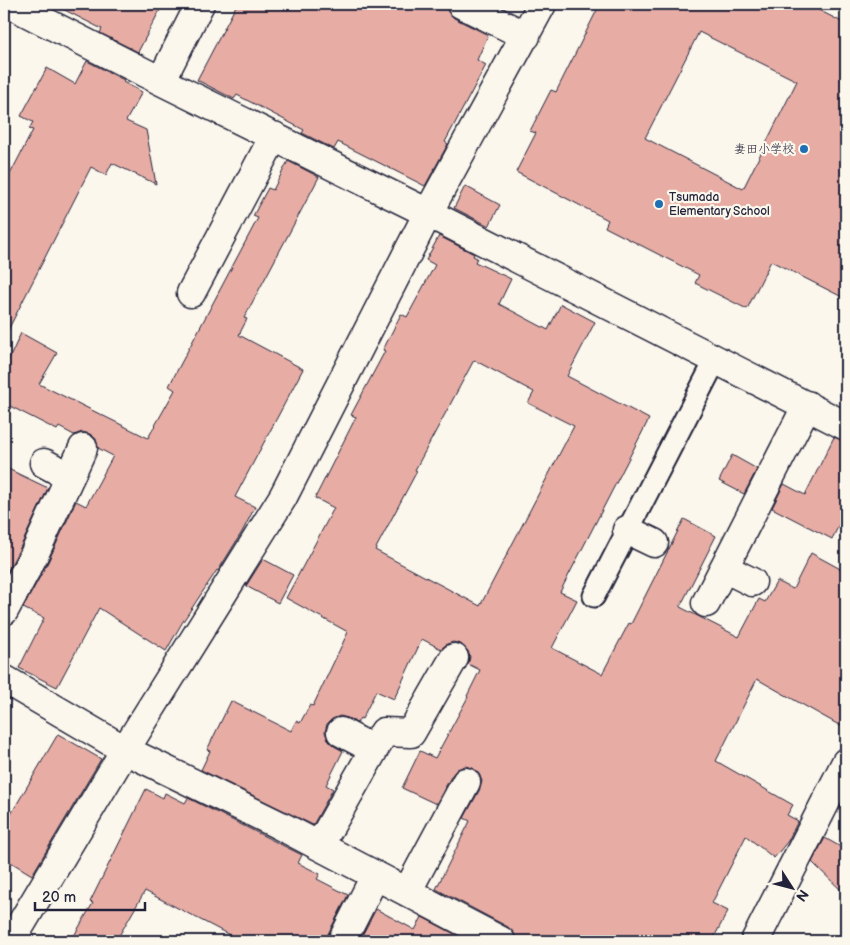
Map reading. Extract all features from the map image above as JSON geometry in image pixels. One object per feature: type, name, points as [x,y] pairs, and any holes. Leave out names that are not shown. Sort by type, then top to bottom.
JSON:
[{"type":"street","points":[[10,4],[428,213],[846,426]]},
{"type":"street","points":[[161,81],[200,4]]},
{"type":"street","points":[[461,4],[526,36]]},
{"type":"street","points":[[11,941],[125,750],[284,497],[428,213],[542,4]]},
{"type":"street","points":[[191,293],[274,136]]},
{"type":"street","points":[[706,603],[807,405]]},
{"type":"street","points":[[4,611],[34,555],[83,448]]},
{"type":"street","points":[[44,463],[70,477]]},
{"type":"street","points":[[627,530],[654,543]]},
{"type":"street","points":[[724,568],[752,582]]},
{"type":"street","points":[[319,846],[384,732],[411,733],[454,658]]},
{"type":"street","points":[[4,679],[125,750],[319,846],[501,941]]},
{"type":"street","points":[[341,732],[374,750]]},
{"type":"street","points":[[755,941],[843,778]]},
{"type":"street","points":[[407,892],[466,782]]},
{"type":"street","points":[[342,941],[375,876]]},
{"type":"lane","points":[[594,596],[716,359]]},
{"type":"building","points":[[53,4],[163,4],[138,52],[100,33],[102,29]]},
{"type":"building","points":[[237,4],[446,4],[448,12],[454,18],[488,35],[477,60],[486,65],[445,142],[448,144],[425,186],[338,142],[334,149],[302,133],[304,130],[237,95],[234,99],[197,80]]},
{"type":"building","points":[[600,4],[807,4],[846,24],[846,299],[771,261],[747,309],[695,283],[699,275],[605,227],[608,220],[516,172],[536,133],[530,131],[551,90],[556,92]],"holes":[[[699,32],[797,81],[743,189],[645,138]]]},
{"type":"building","points":[[87,61],[124,80],[123,82],[142,92],[126,121],[146,130],[156,184],[112,163],[106,175],[91,167],[4,338],[4,186],[33,130],[29,129],[33,122],[21,116],[47,68],[75,84]]},
{"type":"building","points":[[288,161],[319,177],[244,318],[247,319],[239,335],[303,369],[235,497],[255,507],[218,571],[182,623],[166,651],[99,608],[57,687],[19,668],[44,618],[23,608],[48,562],[76,501],[86,506],[113,456],[98,448],[96,439],[90,434],[82,432],[74,435],[59,427],[57,430],[4,403],[4,370],[21,333],[57,353],[39,384],[148,438],[175,390],[169,386],[258,218],[253,216],[268,188],[273,190]]},
{"type":"building","points":[[465,186],[500,205],[489,226],[454,208]]},
{"type":"building","points":[[439,236],[474,254],[473,256],[477,258],[475,262],[511,279],[499,304],[548,330],[561,304],[595,322],[567,376],[649,419],[560,592],[577,600],[552,648],[602,674],[629,623],[631,624],[684,519],[716,536],[680,607],[739,637],[759,599],[765,602],[777,581],[793,589],[811,553],[846,572],[846,729],[757,679],[716,761],[793,805],[787,815],[798,821],[788,841],[774,858],[746,836],[712,903],[728,911],[712,941],[516,941],[514,933],[508,927],[436,889],[470,821],[464,818],[480,789],[482,781],[479,774],[473,768],[465,766],[457,769],[436,804],[402,788],[420,751],[435,758],[468,697],[480,670],[468,664],[470,657],[468,651],[461,644],[453,642],[441,649],[422,639],[394,699],[376,691],[362,719],[360,718],[357,723],[340,716],[332,719],[327,724],[325,732],[328,740],[343,751],[326,785],[333,789],[313,825],[201,770],[210,751],[207,750],[231,701],[291,731],[296,721],[300,723],[310,705],[313,706],[348,632],[286,598],[334,508],[315,498],[356,417],[351,415],[385,351],[383,350],[401,314],[407,317],[435,265],[426,260]],"holes":[[[474,360],[534,392],[528,403],[574,426],[480,606],[375,550]]]},
{"type":"building","points":[[834,437],[846,442],[846,511],[832,539],[772,508],[784,484],[805,495]]},
{"type":"building","points":[[732,455],[757,469],[744,494],[719,481]]},
{"type":"building","points":[[4,467],[48,488],[4,578]]},
{"type":"building","points":[[263,559],[293,575],[278,603],[246,586]]},
{"type":"building","points":[[58,734],[101,759],[32,875],[4,858],[4,826]]},
{"type":"building","points":[[146,789],[163,798],[165,793],[185,803],[188,798],[302,855],[298,863],[320,874],[317,879],[348,895],[326,941],[241,941],[145,891],[116,941],[71,941],[93,903],[90,902]]},
{"type":"building","points":[[825,838],[846,850],[846,895],[812,862]]},
{"type":"building","points":[[376,909],[415,930],[422,917],[468,941],[359,941]]},
{"type":"place","name":"妻田小学校","points":[[804,149]]},
{"type":"place","name":"Tsumada Elementary School","points":[[659,204]]}]
